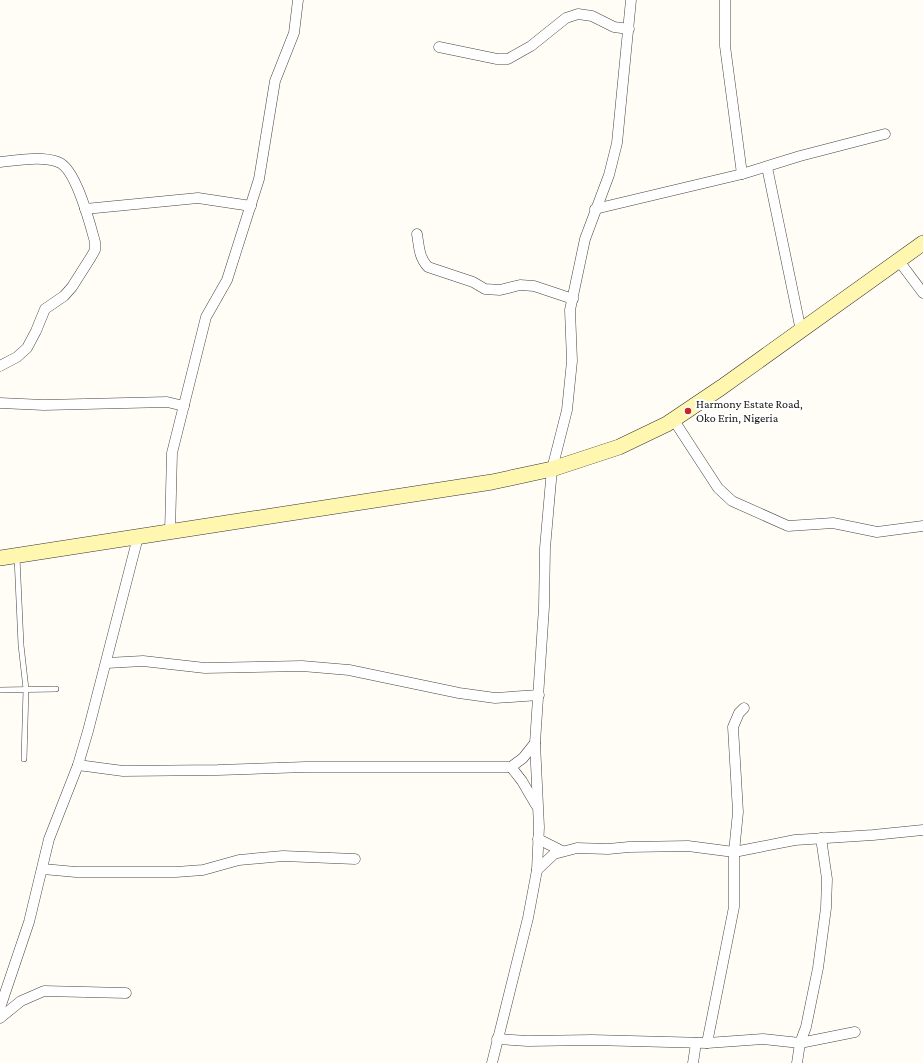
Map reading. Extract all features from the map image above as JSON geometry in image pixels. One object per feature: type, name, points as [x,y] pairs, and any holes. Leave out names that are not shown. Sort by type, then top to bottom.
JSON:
[{"type":"street","points":[[170,532],[172,453],[206,317],[227,280],[260,179],[275,81],[294,33],[298,0]]},
{"type":"street","points":[[492,1063],[528,918],[537,870],[538,840],[536,743],[545,548],[552,469],[567,410],[572,361],[570,323],[573,299],[585,238],[609,175],[617,143],[631,0]]},
{"type":"street","points":[[725,0],[725,46],[742,174]]},
{"type":"street","points":[[439,47],[497,60],[508,59],[531,46],[566,18],[578,14],[592,16],[614,27],[629,29]]},
{"type":"street","points":[[595,209],[742,174],[885,134]]},
{"type":"street","points":[[0,162],[34,160],[59,162],[71,173],[85,209],[95,242],[95,250],[91,257],[64,296],[45,309],[36,331],[26,348],[17,357],[0,366]]},
{"type":"street","points":[[767,167],[801,331]]},
{"type":"street","points":[[85,209],[198,198],[251,206]]},
{"type":"street","points":[[417,234],[423,262],[428,267],[473,282],[485,289],[500,290],[520,285],[534,286],[573,299]]},
{"type":"street","points":[[0,558],[492,482],[552,469],[619,447],[673,419],[801,331],[899,262],[923,243]]},
{"type":"street","points":[[899,262],[923,294]]},
{"type":"street","points":[[0,403],[52,405],[167,402],[184,406]]},
{"type":"street","points":[[673,419],[718,488],[732,501],[788,526],[833,524],[877,532],[923,526]]},
{"type":"street","points":[[0,1008],[29,922],[49,839],[78,765],[107,663],[138,537]]},
{"type":"street","points":[[107,663],[143,661],[205,668],[302,666],[349,670],[459,693],[495,698],[539,695]]},
{"type":"street","points":[[693,1063],[701,1043],[734,907],[734,852],[738,812],[733,727],[739,713],[744,708]]},
{"type":"street","points":[[78,765],[123,771],[218,770],[306,766],[366,768],[511,767],[523,758],[536,743]]},
{"type":"street","points":[[511,767],[522,781],[537,807]]},
{"type":"street","points":[[537,870],[547,858],[562,851],[577,848],[608,849],[629,847],[688,846],[734,852],[795,840],[923,830]]},
{"type":"street","points":[[797,1063],[800,1043],[806,1027],[818,968],[826,908],[827,879],[821,838]]},
{"type":"street","points":[[538,840],[562,851]]},
{"type":"street","points":[[43,869],[76,872],[176,872],[202,870],[239,860],[283,856],[355,859]]},
{"type":"street","points":[[0,1018],[21,1001],[44,992],[126,994]]},
{"type":"street","points":[[498,1039],[528,1041],[592,1040],[701,1043],[763,1039],[800,1043],[855,1032]]},
{"type":"lane","points":[[16,556],[21,645],[26,688],[24,758]]},
{"type":"lane","points":[[0,690],[26,688],[56,689]]},
{"type":"place","name":"Harmony Estate Road, Oko Erin, Nigeria","points":[[688,411]]}]
